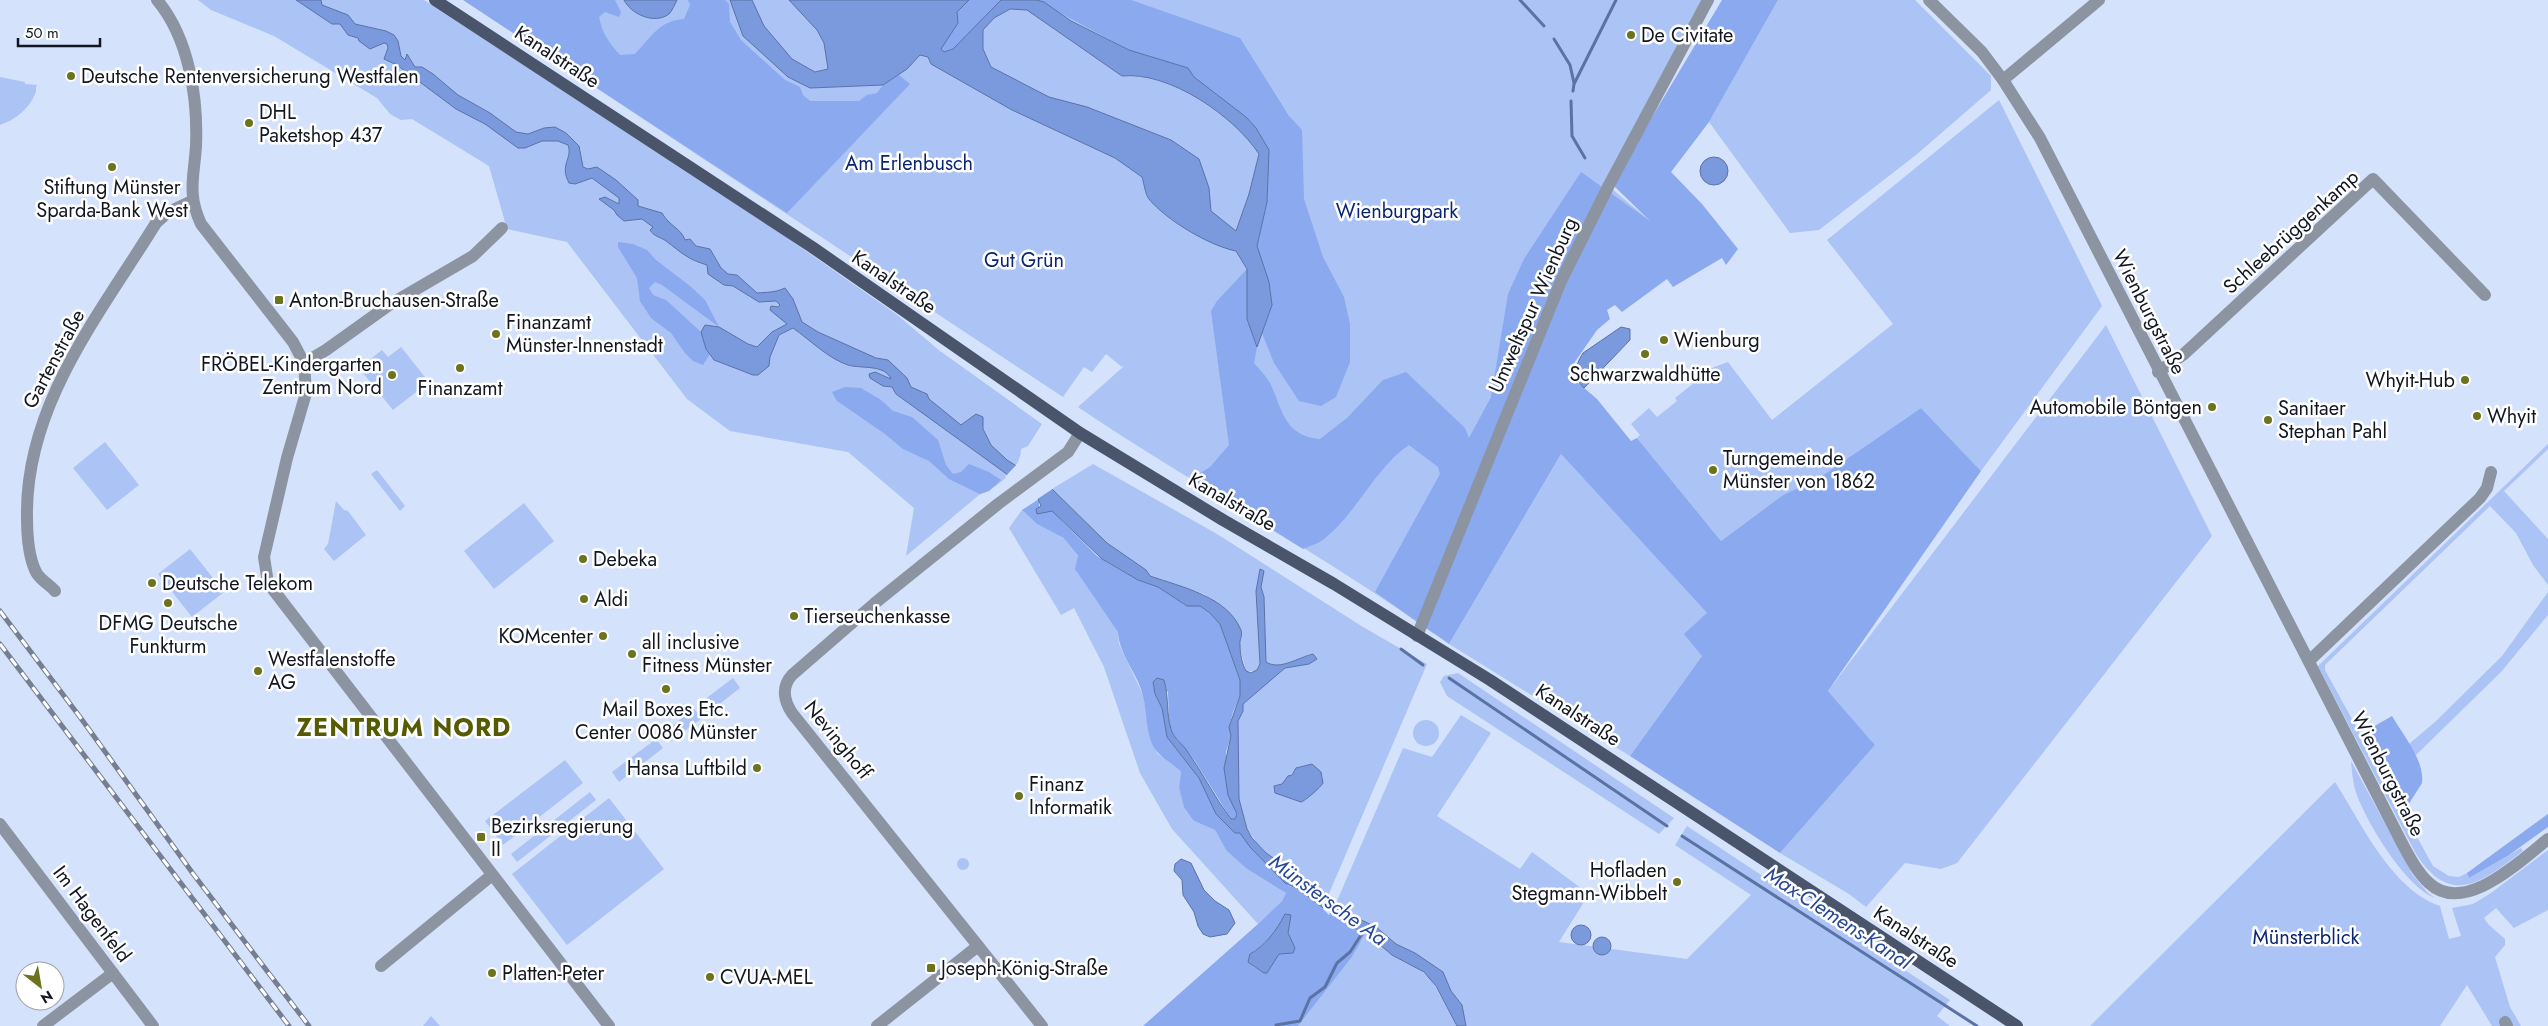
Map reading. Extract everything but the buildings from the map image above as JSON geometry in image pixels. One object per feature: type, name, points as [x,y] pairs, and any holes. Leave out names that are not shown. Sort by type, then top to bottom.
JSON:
[{"type":"main road","name":"Kanalstraße","points":[[435,0],[812,247],[1080,433],[1223,520],[1327,579],[1416,636],[1490,680],[2017,1026]]},
{"type":"street","points":[[158,0],[178,38],[188,65],[195,101],[196,148],[191,186],[192,201],[201,224],[294,342],[304,362],[306,393],[287,458],[264,557],[265,572],[273,591],[300,621],[366,712],[609,1026]]},
{"type":"street","name":"Umweltspur Wienburg","points":[[1416,636],[1561,281],[1609,185],[1708,0]]},
{"type":"street","name":"Wienburgstraße","points":[[1929,0],[1982,52],[2003,80],[2040,138],[2158,372],[2409,855],[2429,884],[2447,893],[2470,892],[2485,885],[2548,839]]},
{"type":"street","points":[[2003,80],[2099,0]]},
{"type":"street","name":"Schleebrüggenkamp","points":[[2158,372],[2184,354],[2372,179],[2485,295]]},
{"type":"street","name":"Gartenstraße","points":[[55,591],[35,571],[27,535],[28,475],[33,450],[46,410],[73,357],[156,223],[167,213],[192,201]]},
{"type":"street","points":[[304,362],[326,350],[389,304],[473,256],[502,228]]},
{"type":"street","name":"Nevinghoff","points":[[1042,1026],[792,713],[784,702],[784,693],[788,679],[792,675],[875,603],[1006,498],[1068,452],[1080,433]]},
{"type":"street","points":[[2308,661],[2480,498],[2487,488],[2491,472]]},
{"type":"street","name":"Im Hagenfeld","points":[[0,824],[154,1026]]},
{"type":"street","points":[[381,966],[492,875]]},
{"type":"street","points":[[877,1026],[978,946]]},
{"type":"street","points":[[43,1026],[113,973]]},
{"type":"green space","points":[[198,0],[424,0],[779,232],[896,314],[940,351],[1042,424],[1028,446],[1021,449],[1017,464],[1007,477],[993,488],[979,495],[906,556],[914,508],[848,452],[730,431],[687,399],[567,242],[507,229],[489,166],[412,119],[401,120],[390,114],[377,98],[274,36],[211,10]]},
{"type":"green space","name":"Wienburgpark","points":[[472,0],[1705,0],[1606,184],[1654,224],[1570,369],[1434,634],[1347,575],[1078,407],[1123,367],[1124,365],[1122,367],[1106,354],[1092,372],[1084,367],[1063,397],[468,3]]},
{"type":"green space","points":[[1778,0],[1915,0],[1991,76],[1991,90],[1916,155],[1819,230],[1790,233],[1709,122]]},
{"type":"green space","points":[[0,77],[25,82],[25,84],[37,85],[36,93],[25,109],[16,117],[0,125]]},
{"type":"green space","points":[[1999,100],[2102,306],[1981,471],[1921,408],[1819,478],[1783,495],[1721,541],[1637,438],[1640,435],[1631,424],[1649,408],[1657,417],[1677,401],[1675,398],[1714,367],[1728,362],[1772,420],[1893,324],[1827,240]]},
{"type":"green space","points":[[2106,325],[2212,536],[1957,863],[1941,869],[1905,863],[1866,907],[1849,894],[1780,853],[1875,745],[1828,691]]},
{"type":"green space","name":"FRÖBEL-Kindergarten Zentrum Nord","points":[[401,347],[429,382],[393,410],[359,368],[382,350],[388,357]]},
{"type":"green space","points":[[105,442],[139,485],[107,510],[73,468]]},
{"type":"green space","points":[[2548,444],[2548,449],[2504,491],[2548,539],[2548,585],[2533,565],[2516,533],[2490,506],[2325,665],[2325,670],[2433,866],[2449,876],[2459,877],[2467,873],[2469,878],[2521,848],[2523,851],[2480,880],[2454,885],[2442,881],[2429,871],[2416,854],[2318,666]]},
{"type":"green space","points":[[1561,454],[1707,613],[1702,656],[1630,756],[1449,644]]},
{"type":"green space","points":[[1093,464],[1217,534],[1363,627],[1427,664],[1328,896],[1266,853],[1247,829],[1239,799],[1238,721],[1243,704],[1285,668],[1309,664],[1310,654],[1282,665],[1266,662],[1264,597],[1261,587],[1256,591],[1260,664],[1256,672],[1246,671],[1239,644],[1242,635],[1240,629],[1218,604],[1204,594],[1150,576],[1107,543],[1052,489]],"holes":[[[1308,765],[1322,786],[1309,794],[1306,800],[1302,801],[1289,798],[1274,786],[1282,784],[1298,767]]]},
{"type":"green space","points":[[377,470],[405,506],[400,511],[371,474]]},
{"type":"green space","points":[[336,501],[344,510],[348,511],[366,535],[334,561],[324,549],[328,544]]},
{"type":"green space","points":[[524,503],[554,541],[494,589],[464,551]]},
{"type":"green space","points":[[1022,510],[1037,524],[1065,538],[1078,557],[1094,597],[1106,611],[1118,632],[1119,644],[1143,695],[1152,743],[1158,754],[1172,762],[1181,772],[1179,787],[1194,821],[1215,830],[1226,850],[1286,893],[1282,901],[1258,924],[1172,829],[1140,773],[1104,667],[1074,608],[1061,615],[1009,528]]},
{"type":"green space","points":[[190,549],[224,592],[192,617],[158,574]]},
{"type":"green space","points":[[2548,592],[2548,615],[2501,672],[2416,755],[2409,744],[2435,722],[2502,656]]},
{"type":"green space","points":[[1458,673],[1674,818],[1659,834],[1447,696],[1440,682],[1444,676]]},
{"type":"green space","points":[[733,678],[740,688],[708,713],[700,703]]},
{"type":"green space","points":[[694,709],[702,718],[671,741],[664,732]]},
{"type":"green space","points":[[1461,715],[1491,733],[1437,816],[1520,869],[1532,852],[1589,894],[1559,942],[1687,959],[1751,895],[1675,845],[1687,826],[1950,1000],[1937,1016],[1950,1026],[1466,1026],[1462,1005],[1451,991],[1443,972],[1415,953],[1396,944],[1376,927],[1353,916],[1337,901],[1403,748],[1432,757]]},
{"type":"green space","points":[[1426,720],[1435,724],[1439,733],[1435,742],[1426,746],[1417,742],[1413,733],[1417,724]]},
{"type":"green space","points":[[656,739],[663,748],[619,782],[612,772]]},
{"type":"green space","points":[[565,760],[583,783],[503,845],[485,821]]},
{"type":"green space","points":[[2351,761],[2413,875],[2427,892],[2435,898],[2424,892],[2412,881],[2389,854],[2379,838],[2357,795]]},
{"type":"green space","name":"Münsterblick","points":[[2335,782],[2367,835],[2392,870],[2423,898],[2440,906],[2449,939],[2461,936],[2452,908],[2473,904],[2491,893],[2548,850],[2548,910],[2514,928],[2496,908],[2484,918],[2505,939],[2505,945],[2495,957],[2510,1007],[2521,1026],[2492,1026],[2467,985],[2440,1026],[2090,1026]]},
{"type":"green space","points":[[590,792],[596,800],[517,862],[511,854]]},
{"type":"green space","points":[[609,798],[664,869],[567,945],[512,874]]},
{"type":"green space","points":[[961,858],[965,858],[969,864],[965,870],[961,870],[957,866],[957,862]]},
{"type":"green space","points":[[1366,932],[1388,952],[1420,970],[1431,979],[1457,1026],[1298,1026],[1352,957]]},
{"type":"green space","points":[[431,1016],[440,1026],[423,1026]]},
{"type":"shaded area","points":[[463,0],[615,0],[621,12],[619,17],[605,12],[599,17],[606,37],[620,55],[635,54],[662,26],[684,19],[690,5],[688,0],[725,0],[729,4],[730,22],[741,40],[785,80],[800,87],[803,95],[810,101],[859,101],[867,95],[877,93],[883,85],[899,75],[910,84],[787,213]]},
{"type":"shaded area","points":[[969,0],[1001,0],[953,49],[944,52],[941,49],[958,23],[957,12]]},
{"type":"shaded area","points":[[1036,0],[1131,0],[1240,38],[1289,116],[1302,130],[1304,199],[1323,257],[1344,297],[1350,324],[1350,362],[1336,397],[1321,406],[1299,401],[1274,363],[1262,333],[1272,305],[1257,246],[1267,202],[1269,150],[1246,117],[1194,77],[1188,68],[1129,50]]},
{"type":"shaded area","points":[[1722,0],[1778,0],[1709,122],[1671,172],[1702,204],[1738,249],[1726,265],[1722,258],[1673,287],[1667,279],[1622,312],[1615,305],[1607,310],[1610,319],[1597,330],[1570,369],[1577,382],[1597,399],[1631,441],[1637,438],[1721,541],[1783,495],[1819,478],[1921,408],[1981,471],[1828,691],[1875,745],[1780,853],[1630,756],[1702,656],[1684,634],[1707,613],[1561,454],[1449,644],[1375,592],[1440,474],[1438,467],[1409,445],[1386,466],[1336,528],[1322,541],[1303,549],[1191,479],[1210,467],[1229,445],[1211,311],[1217,301],[1247,269],[1247,319],[1257,347],[1254,363],[1269,382],[1292,428],[1308,437],[1320,439],[1347,418],[1383,380],[1406,372],[1465,428],[1469,438],[1491,397],[1508,294],[1524,259],[1581,172],[1650,221],[1612,184]]},
{"type":"shaded area","points":[[618,242],[633,244],[647,250],[656,260],[705,300],[719,327],[662,285],[655,282],[649,288],[653,295],[666,300],[701,332],[710,354],[703,365],[693,361],[671,333],[651,318],[640,301],[637,278],[618,247]]},
{"type":"shaded area","points":[[845,387],[861,388],[881,400],[893,411],[912,417],[938,440],[946,465],[953,474],[961,472],[969,464],[989,472],[1001,480],[989,491],[980,494],[949,479],[929,461],[903,449],[885,434],[837,401],[832,392]]},
{"type":"shaded area","points":[[1039,499],[1039,508],[1052,511],[1097,556],[1138,580],[1158,587],[1185,605],[1200,606],[1214,616],[1220,624],[1240,680],[1240,696],[1229,727],[1231,736],[1226,752],[1226,782],[1237,814],[1235,819],[1231,819],[1195,761],[1172,733],[1169,722],[1168,692],[1153,682],[1155,694],[1162,708],[1167,737],[1199,778],[1216,814],[1233,831],[1240,833],[1250,847],[1289,886],[1298,889],[1330,913],[1341,917],[1349,925],[1366,932],[1352,957],[1298,1026],[1143,1026],[1258,924],[1282,901],[1286,893],[1246,868],[1226,850],[1215,830],[1194,821],[1184,807],[1179,787],[1181,772],[1153,746],[1149,735],[1141,688],[1125,657],[1118,632],[1075,569],[1078,556],[1064,538],[1037,524],[1022,510]],"holes":[[[1285,915],[1288,933],[1295,948],[1279,954],[1267,972],[1264,973],[1253,966],[1250,954],[1261,947],[1270,937]]]},
{"type":"shaded area","points":[[2392,716],[2417,757],[2422,775],[2422,783],[2403,813],[2359,735]]},
{"type":"shaded area","points":[[2548,814],[2548,827],[2509,855],[2469,878],[2467,873]]},
{"type":"water","name":"Münstersche Aa","points":[[296,0],[321,0],[322,5],[348,15],[355,24],[386,31],[394,35],[398,41],[401,56],[405,60],[407,54],[415,67],[422,67],[433,74],[458,95],[490,113],[516,132],[528,134],[544,128],[555,127],[566,133],[579,146],[583,167],[588,169],[597,167],[616,180],[638,200],[638,206],[662,213],[685,240],[690,239],[696,246],[710,249],[721,268],[728,274],[737,275],[757,293],[774,292],[785,288],[793,299],[802,322],[818,332],[876,358],[888,360],[907,378],[911,387],[927,394],[929,399],[961,425],[976,414],[983,417],[983,429],[991,445],[1007,460],[1052,489],[1107,543],[1146,570],[1150,576],[1202,594],[1225,609],[1234,618],[1241,630],[1240,643],[1243,665],[1246,671],[1251,673],[1257,670],[1260,664],[1256,591],[1260,569],[1264,571],[1261,587],[1264,597],[1266,662],[1277,665],[1283,664],[1313,654],[1317,659],[1309,664],[1285,668],[1243,704],[1243,711],[1238,721],[1239,799],[1247,829],[1252,838],[1266,853],[1336,901],[1353,916],[1376,927],[1396,944],[1415,953],[1443,972],[1451,991],[1462,1005],[1466,1026],[1457,1026],[1436,986],[1424,972],[1392,955],[1366,933],[1352,927],[1341,917],[1330,913],[1298,889],[1285,883],[1250,847],[1240,833],[1235,833],[1216,814],[1199,778],[1167,737],[1162,708],[1155,694],[1153,682],[1157,678],[1164,680],[1169,723],[1173,734],[1185,748],[1225,811],[1231,819],[1235,819],[1237,814],[1228,795],[1224,768],[1231,736],[1229,727],[1240,696],[1240,680],[1220,624],[1210,613],[1200,606],[1187,606],[1158,587],[1138,580],[1102,559],[1052,511],[1037,514],[1036,509],[1041,506],[1037,496],[896,394],[892,387],[883,386],[870,378],[869,374],[875,372],[891,379],[884,371],[848,365],[841,362],[827,354],[793,328],[779,335],[770,357],[769,366],[758,375],[753,375],[714,360],[706,349],[701,332],[705,325],[719,327],[748,344],[757,347],[772,332],[787,324],[770,310],[771,306],[778,307],[780,305],[776,301],[759,302],[733,286],[724,285],[708,274],[707,265],[689,258],[653,234],[650,230],[653,227],[642,219],[624,221],[614,210],[599,199],[605,197],[619,204],[619,198],[592,178],[575,184],[569,183],[565,171],[569,154],[568,145],[558,141],[542,141],[525,148],[518,148],[485,124],[456,109],[397,65],[384,59],[388,48],[387,44],[384,43],[370,49],[359,41],[358,38],[348,35],[340,24],[332,24]]},
{"type":"water","points":[[624,0],[677,0],[669,14],[663,17],[650,18],[632,10]]},
{"type":"water","points":[[730,0],[752,0],[764,26],[792,59],[815,72],[828,69],[824,43],[817,30],[789,0],[969,0],[957,12],[958,23],[941,49],[944,52],[953,49],[1001,0],[1036,0],[1044,2],[1071,21],[1129,50],[1188,68],[1194,77],[1246,117],[1256,128],[1269,150],[1267,202],[1257,246],[1269,282],[1272,305],[1257,347],[1247,319],[1247,269],[1236,251],[1202,238],[1166,215],[1149,199],[1142,177],[1115,158],[1012,110],[931,64],[928,57],[920,55],[907,69],[883,85],[810,88],[788,77],[743,36]],"holes":[[[1010,9],[1027,10],[1122,76],[1140,76],[1179,88],[1217,111],[1234,125],[1259,154],[1249,194],[1236,231],[1211,211],[1209,188],[1199,159],[1171,140],[1087,107],[1049,97],[991,67],[983,49],[983,30],[994,18]]]},
{"type":"water","points":[[1714,157],[1724,161],[1728,171],[1724,181],[1714,185],[1704,181],[1700,171],[1704,161]]},
{"type":"water","points":[[1621,327],[1630,329],[1630,340],[1584,388],[1576,376],[1578,362],[1583,353]]},
{"type":"water","points":[[1312,764],[1321,772],[1323,783],[1309,797],[1301,802],[1275,793],[1274,786],[1282,784],[1288,776],[1292,775],[1296,768]]},
{"type":"water","points":[[1181,859],[1191,863],[1204,890],[1215,901],[1229,910],[1235,923],[1227,934],[1210,937],[1203,934],[1198,926],[1194,912],[1183,895],[1182,880],[1174,871],[1175,864]]},
{"type":"water","points":[[1285,914],[1291,915],[1288,933],[1295,948],[1293,953],[1279,954],[1267,973],[1264,973],[1248,962],[1250,954],[1261,947],[1270,937]]},
{"type":"water","points":[[1581,925],[1588,928],[1591,935],[1588,942],[1581,945],[1574,942],[1571,935],[1574,928]]},
{"type":"water","points":[[1602,937],[1608,940],[1611,946],[1608,952],[1602,955],[1596,952],[1593,946],[1596,940]]},
{"type":"pier","points":[[1018,463],[1054,488],[1036,500],[1005,477]]},
{"type":"pier","points":[[1329,894],[1337,898],[1329,915],[1323,909]]},
{"type":"waterway","points":[[1520,0],[1544,26]]},
{"type":"waterway","points":[[1573,91],[1574,84],[1616,0]]},
{"type":"waterway","points":[[1554,39],[1570,65],[1574,83]]},
{"type":"waterway","points":[[1571,101],[1572,136],[1585,158]]},
{"type":"waterway","name":"Max-Clemens-Kanal","points":[[1401,649],[1423,665]]},
{"type":"waterway","name":"Max-Clemens-Kanal","points":[[1449,678],[1667,826]]},
{"type":"waterway","name":"Max-Clemens-Kanal","points":[[1682,836],[1977,1026]]},
{"type":"waterway","name":"Münstersche Aa","points":[[1276,1025],[1300,1021],[1310,998],[1325,987],[1337,963],[1350,952],[1365,929]]},
{"type":"railway","points":[[0,611],[80,717],[194,875],[309,1026]]},
{"type":"railway","points":[[0,644],[289,1026]]},
{"type":"place","name":"De Civitate","points":[[1631,35]]},
{"type":"place","name":"Deutsche Rentenversicherung Westfalen","points":[[71,76]]},
{"type":"place","name":"DHL Paketshop 437","points":[[249,123]]},
{"type":"place","name":"Stiftung Münster Sparda-Bank West","points":[[112,167]]},
{"type":"place","name":"Anton-Bruchausen-Straße","points":[[279,300]]},
{"type":"place","name":"Finanzamt Münster-Innenstadt","points":[[496,334]]},
{"type":"place","name":"Wienburg","points":[[1664,340]]},
{"type":"place","name":"Schwarzwaldhütte","points":[[1645,354]]},
{"type":"place","name":"Finanzamt","points":[[460,368]]},
{"type":"place","name":"FRÖBEL-Kindergarten Zentrum Nord","points":[[392,375]]},
{"type":"place","name":"Whyit-Hub","points":[[2465,380]]},
{"type":"place","name":"Automobile Böntgen","points":[[2212,407]]},
{"type":"place","name":"Whyit","points":[[2477,416]]},
{"type":"place","name":"Sanitaer Stephan Pahl","points":[[2268,420]]},
{"type":"place","name":"Turngemeinde Münster von 1862","points":[[1713,470]]},
{"type":"place","name":"Debeka","points":[[583,559]]},
{"type":"place","name":"Deutsche Telekom","points":[[152,583]]},
{"type":"place","name":"Aldi","points":[[584,599]]},
{"type":"place","name":"DFMG Deutsche Funkturm","points":[[168,603]]},
{"type":"place","name":"Tierseuchenkasse","points":[[794,616]]},
{"type":"place","name":"KOMcenter","points":[[603,636]]},
{"type":"place","name":"all inclusive Fitness Münster","points":[[632,654]]},
{"type":"place","name":"Westfalenstoffe AG","points":[[258,671]]},
{"type":"place","name":"Mail Boxes Etc. Center 0086 Münster","points":[[666,689]]},
{"type":"place","name":"Hansa Luftbild","points":[[757,768]]},
{"type":"place","name":"Finanz Informatik","points":[[1019,796]]},
{"type":"place","name":"Bezirksregierung II","points":[[481,837]]},
{"type":"place","name":"Hofladen Stegmann-Wibbelt","points":[[1677,882]]},
{"type":"place","name":"Joseph-König-Straße","points":[[931,968]]},
{"type":"place","name":"Platten-Peter","points":[[492,973]]},
{"type":"place","name":"CVUA-MEL","points":[[710,977]]},
{"type":"district","name":"ZENTRUM NORD","points":[[404,727]]},
{"type":"park label","name":"Am Erlenbusch","points":[[909,163]]},
{"type":"park label","name":"Gut Grün","points":[[1024,260]]}]
